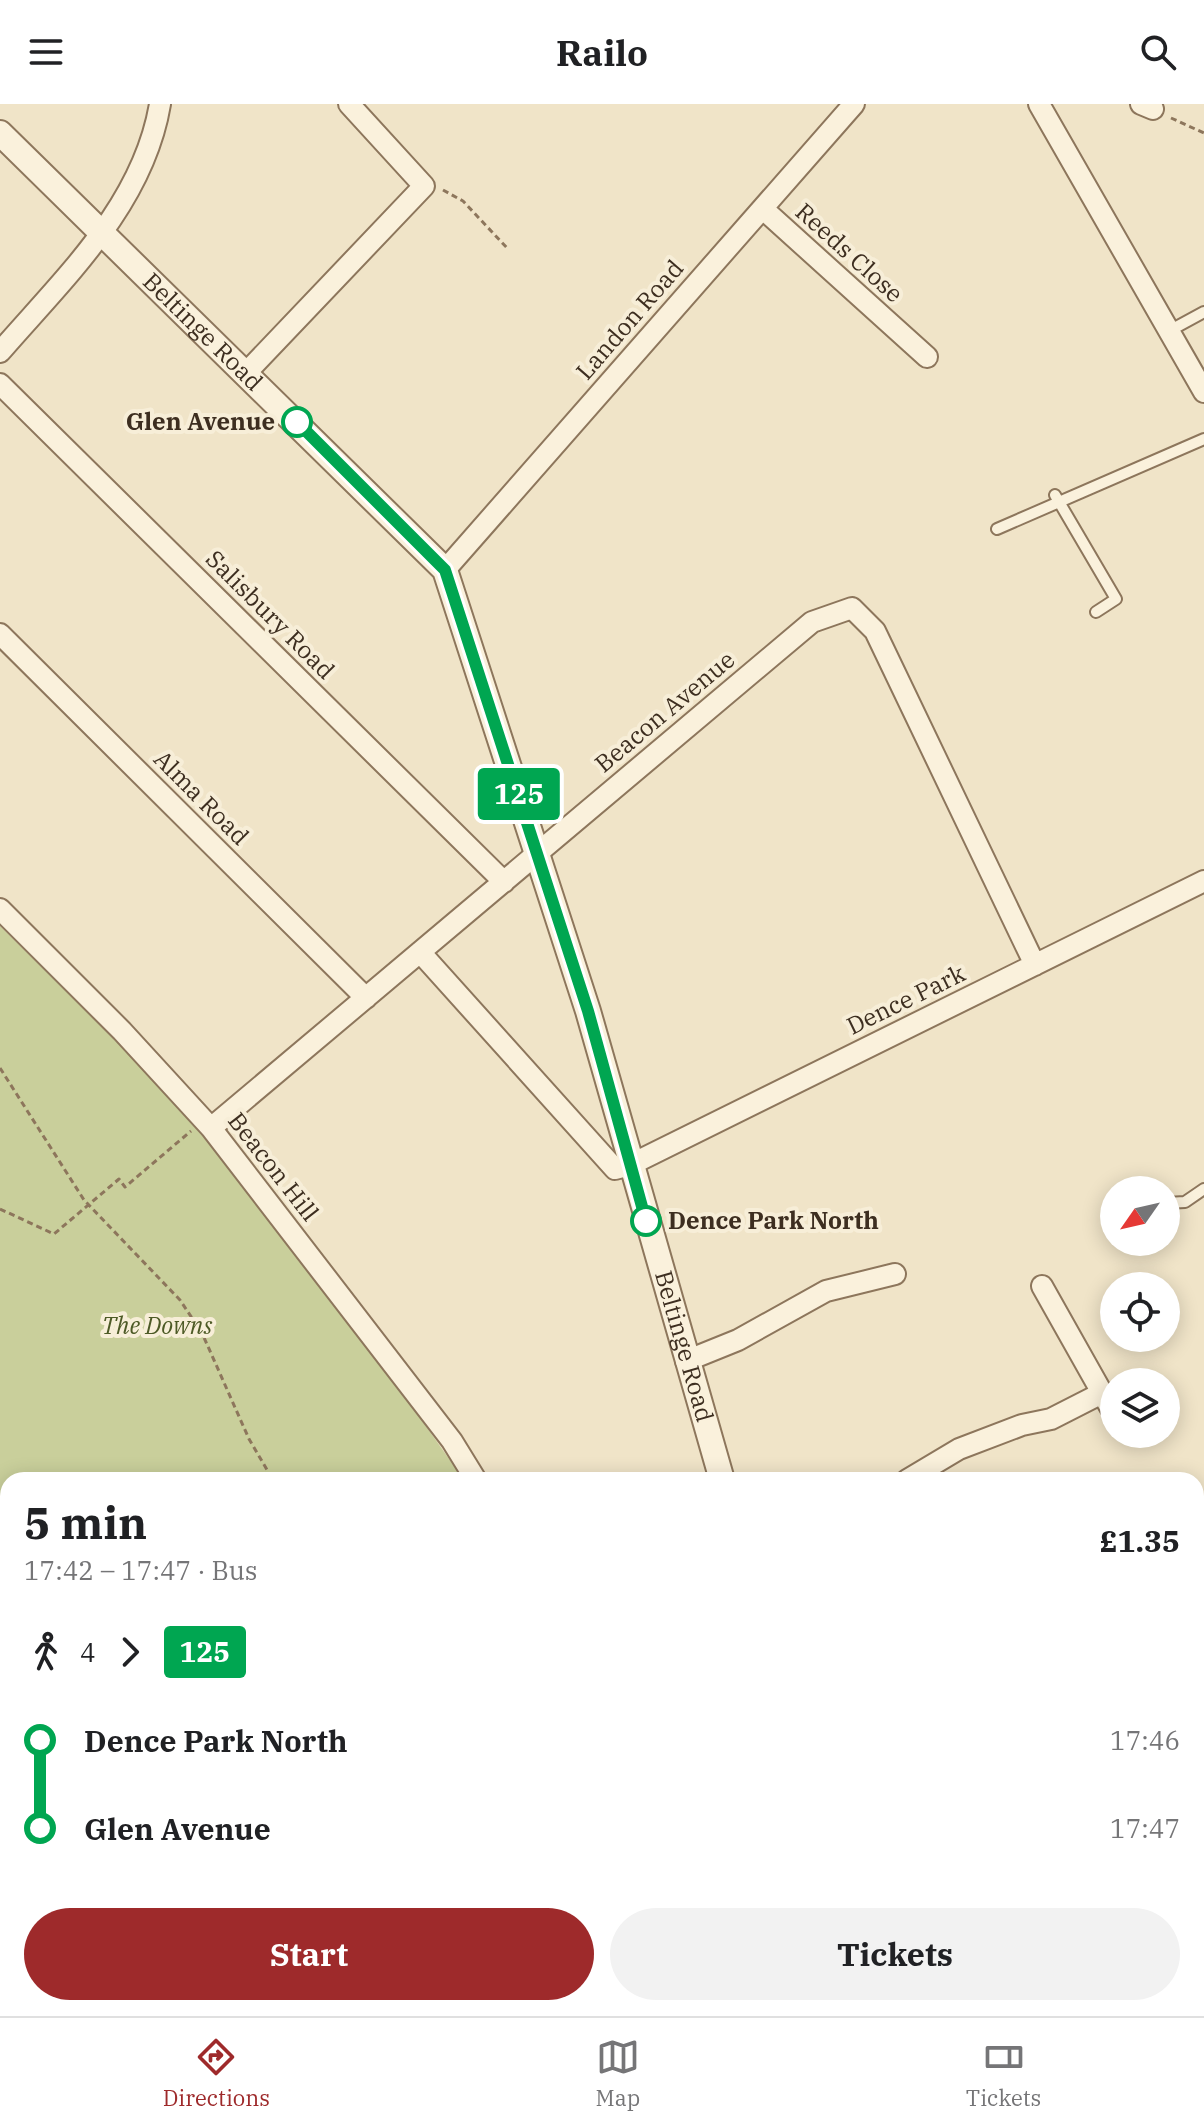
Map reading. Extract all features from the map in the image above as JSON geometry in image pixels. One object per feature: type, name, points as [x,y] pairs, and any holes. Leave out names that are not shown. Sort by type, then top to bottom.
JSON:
[{"type":"street","points":[[0,352],[103,232],[134,183],[156,129],[160,104]]},
{"type":"street","points":[[246,373],[424,186],[349,104]]},
{"type":"street","name":"Landon Road","points":[[445,570],[854,104]]},
{"type":"street","points":[[1039,104],[1204,392]]},
{"type":"street","name":"Beltinge Road","points":[[0,133],[445,570],[538,853],[720,1472]]},
{"type":"street","name":"Reeds Close","points":[[763,209],[927,357]]},
{"type":"street","name":"Reeds Close","points":[[887,351],[901,334]]},
{"type":"street","name":"Salisbury Road","points":[[0,384],[504,882]]},
{"type":"street","name":"Beacon Avenue","points":[[207,1124],[366,998],[812,622],[852,608],[875,631],[1035,965]]},
{"type":"street","name":"Alma Road","points":[[0,634],[366,998]]},
{"type":"street","name":"Dence Park","points":[[630,1165],[1204,881]]},
{"type":"street","name":"Beacon Hill","points":[[0,909],[122,1031],[207,1124],[452,1441],[471,1472]]},
{"type":"street","points":[[420,952],[599,1155],[615,1169],[630,1165]]},
{"type":"street","points":[[686,1361],[738,1340],[826,1291],[895,1274]]},
{"type":"street","points":[[1042,1286],[1100,1389]]},
{"type":"street","points":[[920,1472],[1018,1418],[1051,1419],[1100,1394]]},
{"type":"lane","points":[[1169,331],[1204,312]]},
{"type":"lane","points":[[997,529],[1058,498],[1204,439]]},
{"type":"lane","points":[[1058,498],[1116,599],[1096,612]]},
{"type":"lane","points":[[1180,1202],[1204,1189]]},
{"type":"path","points":[[1147,106],[1204,133]]},
{"type":"path","points":[[424,186],[445,191],[463,201],[508,249]]},
{"type":"path","points":[[0,1068],[69,1181],[180,1300],[202,1333],[249,1439],[268,1472]]},
{"type":"path","points":[[0,1209],[54,1234],[119,1179],[125,1187],[207,1124]]},
{"type":"green space","name":"The Downs","points":[[0,926],[108,1032],[213,1145],[367,1343],[458,1472],[0,1472]]},
{"type":"bus line","name":"125","points":[[297,422],[445,570],[588,1011],[646,1221]]},
{"type":"place","name":"Glen Avenue","points":[[297,422]]},
{"type":"place","name":"Dence Park North","points":[[646,1221]]}]
